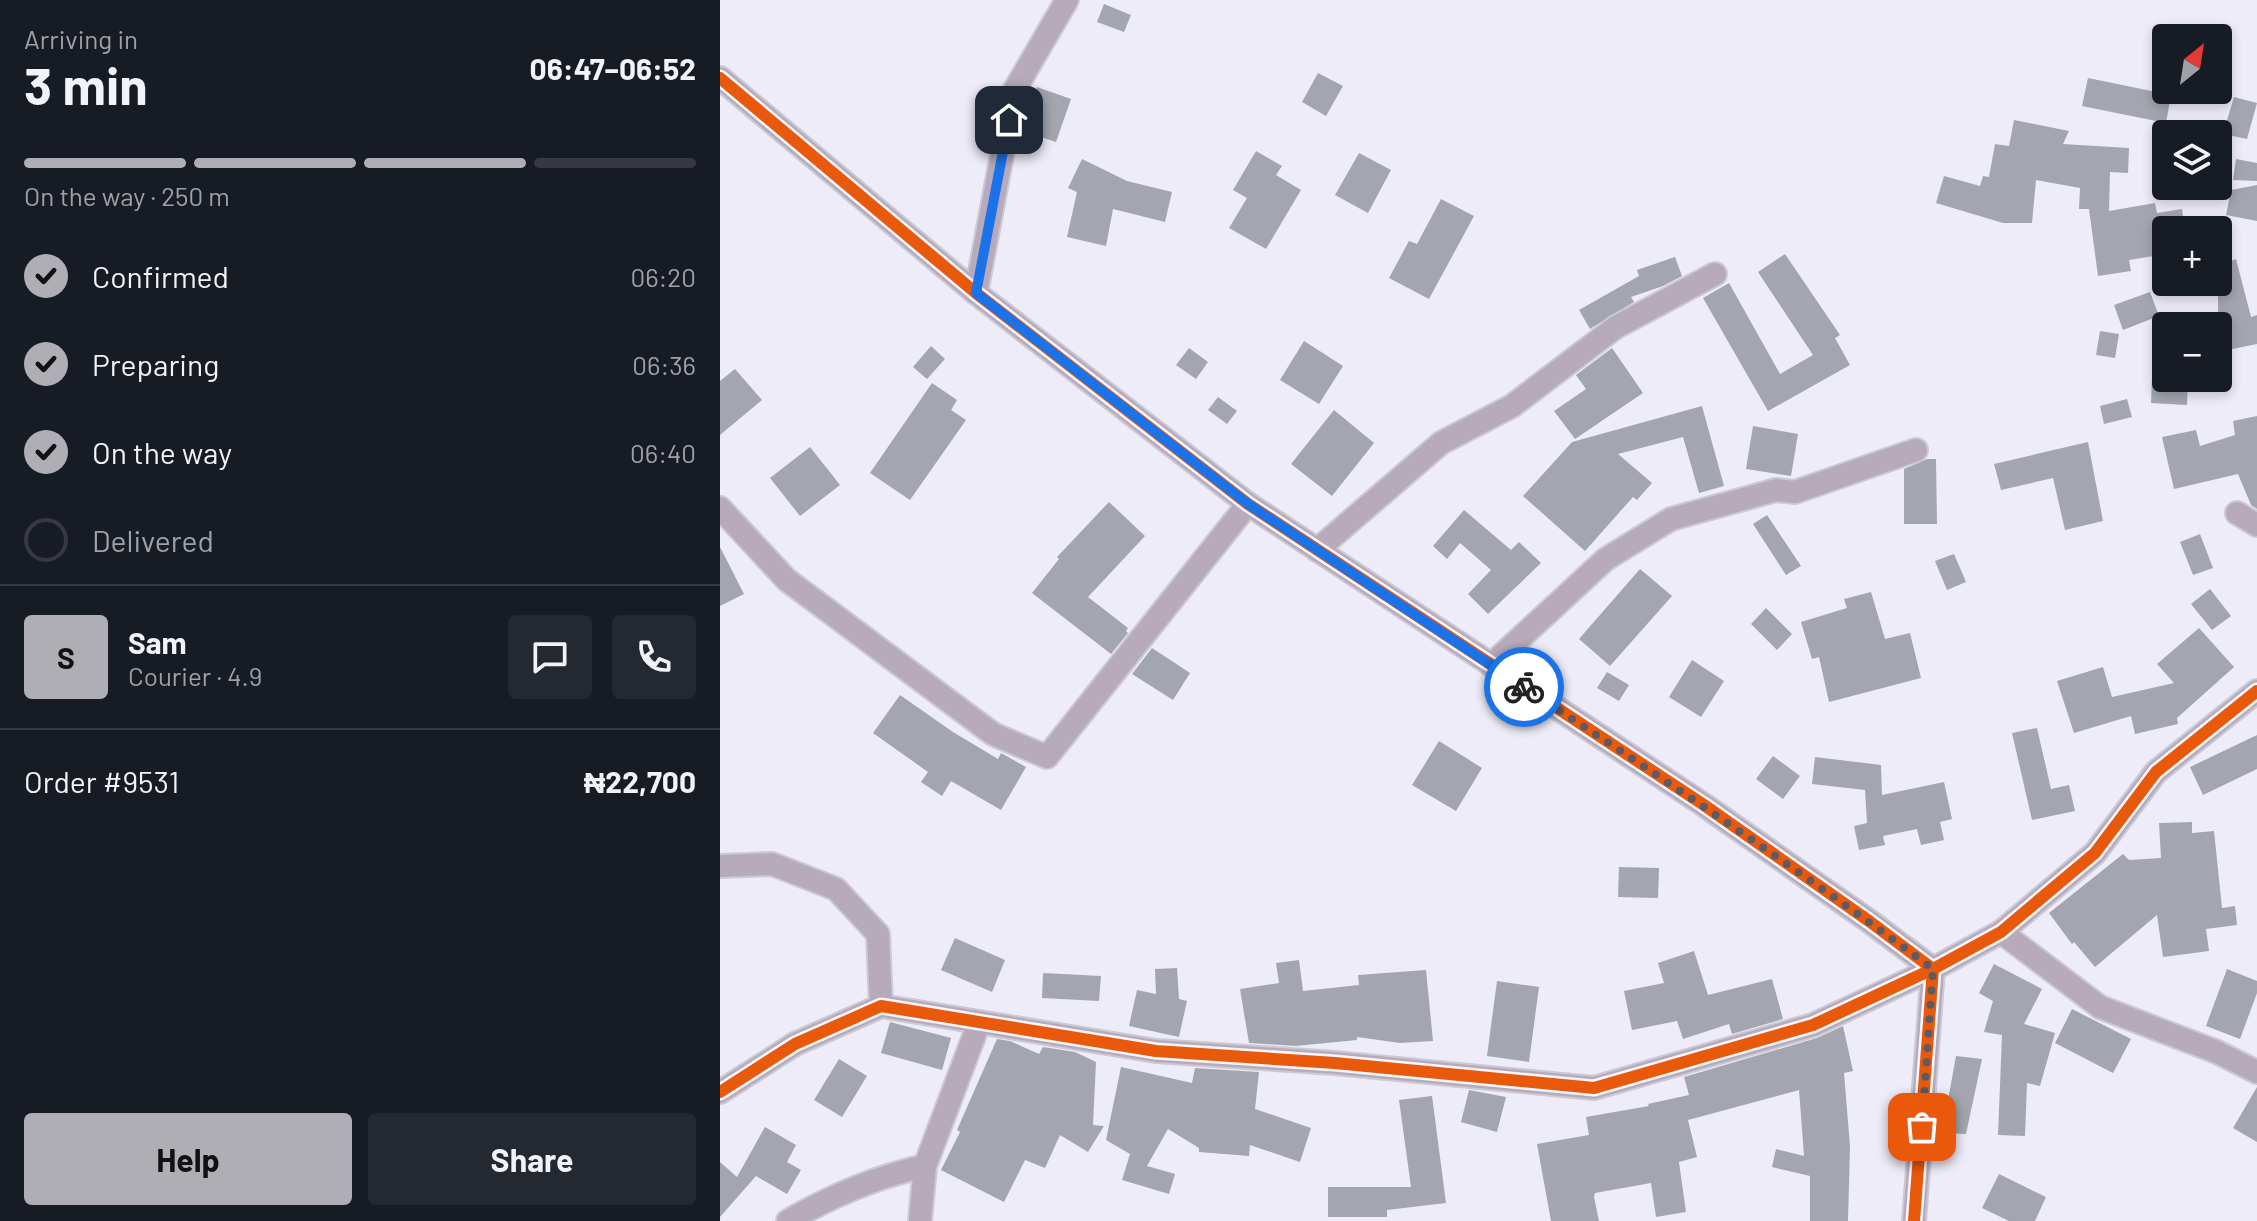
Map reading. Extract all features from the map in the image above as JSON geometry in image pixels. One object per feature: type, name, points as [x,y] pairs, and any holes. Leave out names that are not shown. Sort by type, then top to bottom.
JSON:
[{"type":"street","points":[[976,293],[1014,91],[1067,0]]},
{"type":"street","points":[[720,78],[976,293],[1248,504],[1704,805],[1933,969]]},
{"type":"street","points":[[1317,550],[1441,443],[1512,406],[1616,327],[1715,274]]},
{"type":"street","points":[[1491,665],[1606,559],[1671,519],[1776,490],[1795,492],[1916,450]]},
{"type":"street","points":[[720,508],[787,580],[993,734],[1047,757],[1248,504]]},
{"type":"street","points":[[720,1092],[795,1044],[881,1006],[1156,1051],[1335,1063],[1594,1088],[1813,1025],[1933,969],[2001,932],[2095,853],[2156,772],[2257,691]]},
{"type":"street","points":[[720,866],[772,864],[836,889],[878,934],[881,1006]]},
{"type":"street","points":[[2001,932],[2100,1007],[2217,1052],[2257,1072]]},
{"type":"street","points":[[1914,1221],[1933,969]]},
{"type":"street","points":[[920,1221],[925,1166],[979,1023]]},
{"type":"street","points":[[788,1221],[827,1197],[898,1172],[925,1166]]},
{"type":"building","points":[[1104,4],[1131,15],[1124,32],[1097,22]]},
{"type":"building","points":[[1318,73],[1343,86],[1326,116],[1302,102]]},
{"type":"building","points":[[2088,78],[2152,91],[2152,104],[2169,104],[2167,120],[2152,120],[2082,106]]},
{"type":"building","points":[[1037,87],[1071,99],[1056,142],[1021,130]]},
{"type":"building","points":[[2234,97],[2257,103],[2247,139],[2232,136],[2232,120],[2227,120]]},
{"type":"building","points":[[2014,120],[2069,131],[2063,144],[2129,148],[2128,173],[2110,172],[2109,211],[2155,203],[2157,213],[2182,209],[2183,216],[2152,216],[2152,256],[2129,260],[2131,271],[2098,276],[2089,209],[2079,209],[2080,188],[2036,180],[2032,223],[2003,223],[1936,203],[1944,176],[1980,186],[1983,176],[1989,177],[1995,144],[2009,146]]},
{"type":"building","points":[[1256,151],[1282,166],[1276,175],[1301,190],[1266,249],[1229,228],[1247,198],[1233,190]]},
{"type":"building","points":[[1359,153],[1391,170],[1368,213],[1335,195]]},
{"type":"building","points":[[1082,159],[1127,181],[1172,192],[1165,222],[1113,209],[1106,246],[1067,237],[1077,192],[1068,188]]},
{"type":"building","points":[[2236,159],[2257,163],[2257,181],[2233,180]]},
{"type":"building","points":[[2257,185],[2257,221],[2226,215],[2232,190]]},
{"type":"building","points":[[1441,199],[1474,216],[1429,299],[1389,278],[1409,241],[1417,244]]},
{"type":"building","points":[[1785,254],[1840,335],[1835,338],[1850,365],[1768,411],[1703,298],[1729,283],[1780,374],[1813,355],[1758,272]]},
{"type":"building","points":[[1675,257],[1682,276],[1631,297],[1634,302],[1590,329],[1579,310],[1639,276],[1637,270]]},
{"type":"building","points":[[2236,259],[2251,317],[2257,315],[2257,344],[2232,349],[2232,312],[2218,312],[2218,296],[2232,296],[2232,261]]},
{"type":"building","points":[[2150,292],[2158,312],[2152,312],[2152,319],[2123,330],[2114,305]]},
{"type":"building","points":[[2100,331],[2119,334],[2115,358],[2096,355]]},
{"type":"building","points":[[1304,341],[1343,366],[1319,404],[1280,380]]},
{"type":"building","points":[[931,346],[945,359],[927,379],[913,367]]},
{"type":"building","points":[[1189,348],[1208,362],[1196,379],[1176,365]]},
{"type":"building","points":[[1612,348],[1643,393],[1575,439],[1554,411],[1586,389],[1576,375]]},
{"type":"building","points":[[735,369],[762,400],[720,435],[720,381]]},
{"type":"building","points":[[2152,378],[2152,392],[2187,392],[2187,405],[2151,403]]},
{"type":"building","points":[[932,383],[957,400],[951,410],[966,420],[910,500],[870,473]]},
{"type":"building","points":[[1218,397],[1237,411],[1227,424],[1208,410]]},
{"type":"building","points":[[2127,399],[2132,417],[2104,424],[2100,406]]},
{"type":"building","points":[[1702,406],[1724,486],[1699,493],[1683,437],[1618,454],[1652,483],[1637,500],[1633,497],[1585,551],[1523,496],[1572,442]]},
{"type":"building","points":[[1334,410],[1374,443],[1332,496],[1291,464]]},
{"type":"building","points":[[2257,416],[2257,509],[2251,505],[2238,474],[2174,489],[2162,437],[2196,430],[2200,446],[2235,435],[2233,421]]},
{"type":"building","points":[[1753,426],[1798,434],[1791,476],[1746,469]]},
{"type":"building","points":[[2088,442],[2103,521],[2065,530],[2053,478],[2001,490],[1994,464]]},
{"type":"building","points":[[810,447],[840,485],[800,516],[770,478]]},
{"type":"building","points":[[1927,459],[1936,459],[1937,524],[1904,524],[1904,469]]},
{"type":"building","points":[[1109,502],[1145,536],[1088,597],[1128,628],[1128,633],[1111,654],[1032,593],[1059,559],[1057,557]]},
{"type":"building","points":[[1464,510],[1511,550],[1519,542],[1541,563],[1488,614],[1468,594],[1491,570],[1460,543],[1447,559],[1433,546]]},
{"type":"building","points":[[1767,515],[1801,566],[1786,575],[1753,524]]},
{"type":"building","points":[[2200,534],[2213,568],[2193,575],[2180,542]]},
{"type":"building","points":[[720,547],[744,594],[720,606]]},
{"type":"building","points":[[1954,554],[1966,582],[1947,590],[1935,561]]},
{"type":"building","points":[[1640,569],[1672,596],[1610,666],[1579,639]]},
{"type":"building","points":[[2210,589],[2231,616],[2212,630],[2191,604]]},
{"type":"building","points":[[1871,592],[1885,639],[1910,633],[1921,678],[1829,702],[1819,657],[1812,659],[1801,622],[1847,608],[1844,599]]},
{"type":"building","points":[[1766,608],[1792,634],[1777,650],[1751,624]]},
{"type":"building","points":[[2199,628],[2234,667],[2177,718],[2178,724],[2135,734],[2131,716],[2074,733],[2057,681],[2103,667],[2112,697],[2174,683],[2157,664]]},
{"type":"building","points":[[1152,648],[1190,673],[1173,700],[1132,674]]},
{"type":"building","points":[[1692,660],[1724,681],[1701,717],[1669,697]]},
{"type":"building","points":[[1607,672],[1629,685],[1619,701],[1597,688]]},
{"type":"building","points":[[900,695],[998,759],[1001,753],[1026,767],[1001,810],[951,781],[942,796],[921,782],[928,772],[873,733]]},
{"type":"building","points":[[2037,728],[2051,789],[2069,785],[2075,811],[2032,820],[2012,733]]},
{"type":"building","points":[[2257,735],[2257,769],[2203,795],[2190,767]]},
{"type":"building","points":[[1439,741],[1482,768],[1456,811],[1412,785]]},
{"type":"building","points":[[1773,756],[1800,776],[1783,799],[1756,779]]},
{"type":"building","points":[[1815,757],[1881,765],[1882,795],[1944,782],[1952,819],[1940,822],[1944,840],[1921,845],[1917,829],[1883,836],[1885,845],[1859,850],[1854,826],[1867,823],[1865,790],[1812,784]]},
{"type":"building","points":[[2192,822],[2192,833],[2214,831],[2222,908],[2235,906],[2237,925],[2206,929],[2209,951],[2163,957],[2157,915],[2095,967],[2074,942],[2072,944],[2049,913],[2123,854],[2129,860],[2161,858],[2159,823]]},
{"type":"building","points":[[1619,867],[1659,868],[1658,898],[1618,897]]},
{"type":"building","points":[[955,938],[1005,960],[992,992],[941,970]]},
{"type":"building","points":[[1694,951],[1708,995],[1772,979],[1783,1019],[1732,1034],[1729,1024],[1683,1039],[1677,1021],[1632,1030],[1624,991],[1664,983],[1658,963]]},
{"type":"building","points":[[1299,960],[1303,991],[1359,985],[1358,975],[1426,970],[1433,1041],[1400,1043],[1357,1037],[1357,1040],[1295,1046],[1249,1043],[1240,989],[1279,983],[1276,963]]},
{"type":"building","points":[[1994,964],[2042,989],[2024,1024],[2055,1033],[2040,1086],[2027,1083],[2025,1136],[1998,1135],[2002,1035],[1984,1032],[1993,1001],[1979,993]]},
{"type":"building","points":[[1177,968],[1179,999],[1187,1001],[1179,1037],[1129,1026],[1137,990],[1156,994],[1155,969]]},
{"type":"building","points":[[2227,969],[2257,981],[2257,993],[2240,1039],[2206,1026]]},
{"type":"building","points":[[1043,973],[1101,976],[1099,1001],[1042,998]]},
{"type":"building","points":[[1497,981],[1539,987],[1529,1062],[1487,1056]]},
{"type":"building","points":[[2072,1009],[2131,1039],[2113,1073],[2055,1043]]},
{"type":"building","points":[[890,1022],[951,1038],[942,1070],[881,1053]]},
{"type":"building","points":[[1843,1026],[1853,1071],[1844,1073],[1850,1146],[1848,1221],[1810,1221],[1810,1176],[1772,1167],[1776,1149],[1804,1156],[1799,1090],[1688,1120],[1697,1157],[1679,1162],[1686,1212],[1656,1217],[1651,1183],[1595,1193],[1599,1221],[1551,1221],[1537,1144],[1589,1135],[1586,1117],[1649,1106],[1689,1095],[1684,1077],[1817,1038]]},
{"type":"building","points":[[997,1039],[1010,1041],[1039,1054],[1043,1047],[1075,1052],[1096,1062],[1093,1125],[1104,1126],[1088,1152],[1060,1135],[1045,1168],[1025,1160],[1004,1202],[941,1170],[960,1132],[957,1130]]},
{"type":"building","points":[[1956,1056],[1982,1059],[1966,1134],[1942,1133]]},
{"type":"building","points":[[839,1059],[867,1076],[842,1117],[814,1100]]},
{"type":"building","points":[[1121,1067],[1192,1083],[1195,1068],[1259,1072],[1255,1109],[1311,1128],[1300,1162],[1250,1145],[1249,1156],[1199,1152],[1199,1148],[1168,1129],[1147,1166],[1175,1174],[1169,1194],[1122,1180],[1130,1154],[1106,1140]]},
{"type":"building","points":[[2257,1087],[2257,1142],[2233,1128]]},
{"type":"building","points":[[1469,1090],[1506,1097],[1497,1132],[1461,1122]]},
{"type":"building","points":[[1432,1096],[1446,1203],[1387,1210],[1387,1217],[1328,1217],[1328,1187],[1411,1187],[1399,1100]]},
{"type":"building","points":[[765,1127],[796,1145],[787,1162],[801,1170],[787,1194],[756,1176],[720,1217],[720,1162],[737,1177]]},
{"type":"building","points":[[1999,1174],[2046,1197],[2035,1221],[2009,1221],[1982,1208]]},
{"type":"cycle path","points":[[720,78],[976,293],[1248,504],[1704,805],[1933,969],[1914,1221]]},
{"type":"cycle path","points":[[720,1092],[795,1044],[881,1006],[1156,1051],[1335,1063],[1594,1088],[1813,1025],[1933,969],[2001,932],[2095,853],[2156,772],[2257,691]]},
{"type":"way so far","points":[[1524,687],[1704,805],[1933,969],[1922,1127]]},
{"type":"route","points":[[1009,120],[976,293],[1248,504],[1524,687]]}]
